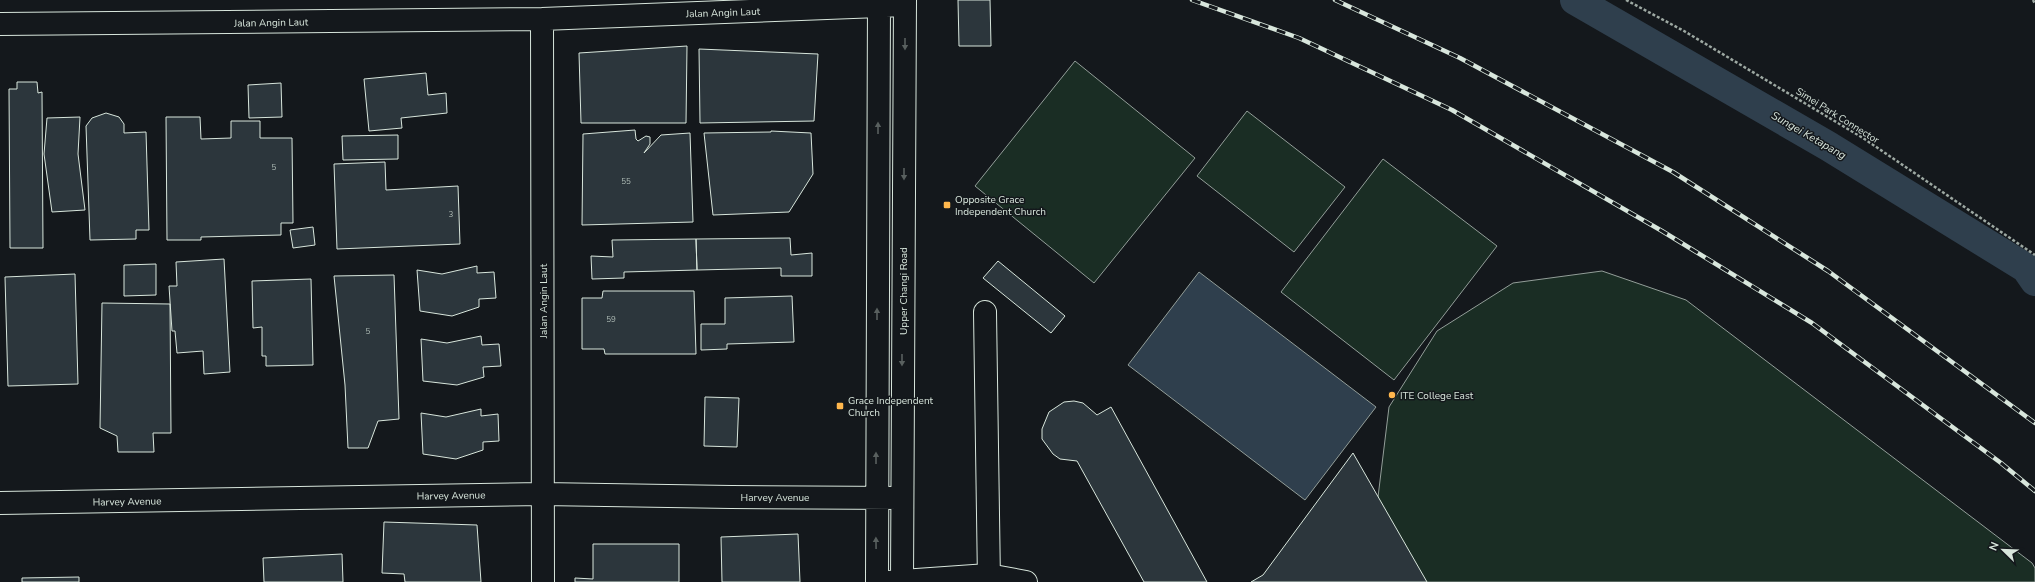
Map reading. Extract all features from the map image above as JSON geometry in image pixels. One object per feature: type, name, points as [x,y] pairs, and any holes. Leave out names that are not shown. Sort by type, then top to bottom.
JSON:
[{"type":"street","points":[[877,582],[876,497],[879,3]]},
{"type":"street","name":"Jalan Angin Laut","points":[[0,24],[542,19],[905,3]]},
{"type":"street","name":"Upper Changi Road","points":[[896,582],[901,498],[905,3]]},
{"type":"street","name":"Jalan Angin Laut","points":[[542,19],[543,582]]},
{"type":"street","points":[[985,312],[988,578]]},
{"type":"street","name":"Harvey Avenue","points":[[0,503],[543,494],[901,498]]},
{"type":"street","points":[[896,582],[988,578],[1026,582]]},
{"type":"path","name":"Simei Park Connector","points":[[1626,0],[1684,31],[1863,138],[2035,255]]},
{"type":"path","points":[[2033,0],[2035,4]]},
{"type":"green space","points":[[1075,61],[1195,158],[1094,283],[975,186]]},
{"type":"green space","points":[[1247,111],[1345,187],[1294,252],[1197,176]]},
{"type":"green space","points":[[1383,159],[1497,246],[1394,380],[1281,292]]},
{"type":"green space","points":[[1602,271],[1686,300],[2032,563],[2035,568],[2035,582],[1405,582],[1378,497],[1389,407],[1437,331],[1513,283]]},
{"type":"water","points":[[1199,272],[1376,407],[1305,500],[1128,365]]},
{"type":"building","points":[[958,0],[990,0],[991,46],[959,46]]},
{"type":"building","points":[[687,46],[686,123],[581,123],[579,53]]},
{"type":"building","points":[[699,49],[818,54],[814,121],[700,123]]},
{"type":"building","points":[[426,73],[428,95],[446,93],[447,113],[401,118],[402,128],[369,131],[364,79]]},
{"type":"building","points":[[17,82],[37,82],[38,93],[42,92],[43,248],[10,248],[9,89],[17,89]]},
{"type":"building","points":[[281,83],[282,117],[249,118],[248,85]]},
{"type":"building","points":[[106,113],[119,117],[124,124],[124,133],[146,132],[149,230],[136,230],[136,239],[90,240],[86,126],[92,118]]},
{"type":"building","points":[[80,117],[78,154],[85,210],[52,212],[44,154],[47,118]]},
{"type":"building","points":[[166,117],[200,117],[201,139],[231,138],[231,121],[260,121],[260,138],[292,138],[293,223],[281,223],[281,235],[201,237],[201,240],[167,240]]},
{"type":"building","points":[[635,130],[636,139],[638,141],[646,136],[650,137],[650,144],[644,153],[661,135],[690,133],[693,222],[582,225],[583,134]]},
{"type":"building","points":[[771,131],[811,133],[813,174],[789,212],[713,215],[704,133]]},
{"type":"building","points":[[398,135],[398,159],[343,160],[342,136]]},
{"type":"building","points":[[385,162],[386,190],[458,186],[460,244],[337,249],[334,164]]},
{"type":"building","points":[[313,227],[315,245],[293,248],[290,230]]},
{"type":"building","points":[[790,238],[791,255],[812,253],[812,276],[781,276],[781,268],[697,270],[696,239]]},
{"type":"building","points":[[696,239],[697,270],[624,272],[624,278],[592,279],[591,256],[613,257],[612,240]]},
{"type":"building","points":[[224,259],[230,372],[204,374],[203,351],[177,353],[175,331],[172,331],[169,286],[177,286],[176,262]]},
{"type":"building","points":[[998,261],[1065,316],[1051,333],[983,278]]},
{"type":"building","points":[[156,264],[156,295],[124,296],[124,265]]},
{"type":"building","points":[[477,266],[477,273],[494,272],[496,298],[479,299],[479,307],[452,316],[420,311],[417,270],[442,274]]},
{"type":"building","points":[[75,274],[78,384],[8,386],[5,277]]},
{"type":"building","points":[[394,275],[399,419],[378,421],[368,448],[348,448],[345,385],[334,276]]},
{"type":"building","points":[[311,279],[313,365],[266,366],[266,356],[262,356],[262,327],[253,328],[252,281]]},
{"type":"building","points":[[603,291],[694,291],[696,354],[605,354],[604,349],[582,349],[582,298],[602,298]]},
{"type":"building","points":[[792,296],[794,342],[727,344],[727,349],[701,350],[701,324],[725,324],[725,298]]},
{"type":"building","points":[[102,303],[170,304],[171,433],[153,433],[154,452],[118,452],[117,436],[100,428]]},
{"type":"building","points":[[481,336],[482,345],[499,344],[501,366],[483,367],[484,377],[457,385],[423,381],[421,339],[447,343]]},
{"type":"building","points":[[705,397],[739,398],[737,447],[704,446]]},
{"type":"building","points":[[1074,401],[1083,403],[1097,415],[1111,407],[1207,582],[1144,582],[1077,461],[1060,459],[1053,454],[1042,439],[1042,429],[1049,412],[1064,402]]},
{"type":"building","points":[[481,409],[481,416],[498,414],[499,441],[483,442],[483,450],[456,459],[423,454],[421,413],[446,417]]},
{"type":"building","points":[[1353,453],[1427,582],[1251,582],[1263,575]]},
{"type":"building","points":[[384,522],[477,525],[481,582],[405,582],[404,574],[382,573]]},
{"type":"building","points":[[798,534],[800,582],[722,582],[721,537]]},
{"type":"building","points":[[593,544],[679,544],[679,582],[575,582],[575,578],[593,579]]},
{"type":"building","points":[[342,554],[343,582],[264,582],[263,558]]},
{"type":"building","points":[[79,577],[79,582],[22,582],[22,578]]},
{"type":"waterway","name":"Sungei Ketapang","points":[[1575,0],[1828,146],[2026,268],[2035,281]]},
{"type":"railway","points":[[1192,0],[1299,38],[1452,110],[1662,231],[1812,323],[2001,463],[2035,491]]},
{"type":"railway","points":[[1335,0],[1460,58],[1673,172],[1828,271],[2035,423]]},
{"type":"place","name":"Opposite Grace Independent Church","points":[[947,205]]},
{"type":"place","name":"ITE College East","points":[[1392,395]]},
{"type":"place","name":"Grace Independent Church","points":[[840,406]]}]
